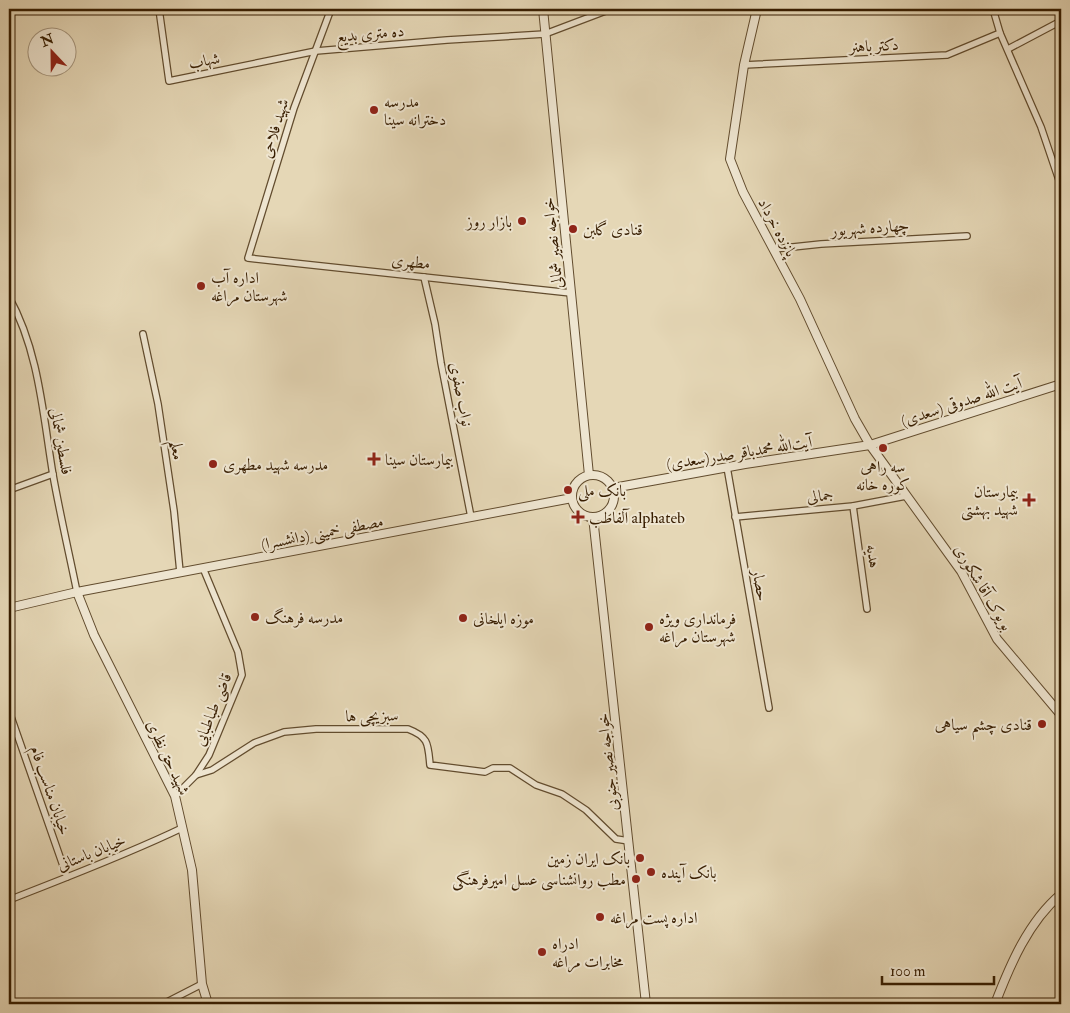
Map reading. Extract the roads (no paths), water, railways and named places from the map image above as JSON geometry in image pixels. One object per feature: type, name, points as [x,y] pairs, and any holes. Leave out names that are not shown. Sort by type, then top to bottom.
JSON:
[{"type":"street","name":"شهاب","points":[[159,9],[169,82],[316,51]]},
{"type":"street","name":"شهید فلاحی","points":[[248,258],[294,108],[332,9]]},
{"type":"street","name":"خواجه نصیر شمالی","points":[[543,9],[589,475]]},
{"type":"street","name":"ده متری بدیع","points":[[316,51],[546,34],[611,9]]},
{"type":"street","name":"پانزده خرداد","points":[[757,9],[744,65],[730,159],[743,192],[800,299],[855,419],[870,445]]},
{"type":"street","points":[[993,9],[1000,33],[1042,128],[1061,186]]},
{"type":"street","points":[[1008,49],[1061,21]]},
{"type":"street","name":"دکتر باهنر","points":[[744,65],[947,55],[1000,33]]},
{"type":"street","name":"چهارده شهریور","points":[[774,249],[821,244],[967,236]]},
{"type":"street","name":"مطهری","points":[[248,258],[571,292]]},
{"type":"street","name":"نواب صفوی","points":[[424,277],[435,324],[471,517]]},
{"type":"street","name":"فلسطین شمالی","points":[[9,297],[18,314],[30,347],[77,592]]},
{"type":"street","name":"معلم","points":[[143,334],[159,410],[174,512],[180,572]]},
{"type":"street","name":"آیت الله صدوقی (سعدی)","points":[[870,445],[1061,384]]},
{"type":"street","name":"آیت‌الله محمدباقر صدر(سعدی)","points":[[613,488],[727,467],[870,445]]},
{"type":"street","name":"بویوک آقا شکوری","points":[[870,445],[961,571],[997,639],[1061,715]]},
{"type":"street","name":"حصار","points":[[727,467],[769,708]]},
{"type":"street","points":[[9,490],[53,474]]},
{"type":"street","points":[[589,475],[601,476],[613,488],[614,495],[610,508],[600,516],[593,517],[582,514],[573,504],[574,486],[583,477],[589,475]]},
{"type":"street","name":"جمالی","points":[[735,518],[853,506],[906,496]]},
{"type":"street","name":"مصطفی خمینی (دانشسرا)","points":[[9,608],[77,592],[572,498]]},
{"type":"street","name":"هدیه","points":[[853,506],[867,610]]},
{"type":"street","name":"خواجه نصیر جنوبی","points":[[593,517],[646,1004]]},
{"type":"street","name":"قاضی طباطبایی","points":[[175,796],[196,775],[209,755],[242,675],[238,652],[204,568]]},
{"type":"street","name":"شهید حق نظری","points":[[77,592],[94,636],[175,796],[192,870],[202,984],[208,1004]]},
{"type":"street","name":"خیابان مناسب فام","points":[[9,711],[67,877]]},
{"type":"street","name":"سبزیچی ها","points":[[196,775],[212,770],[254,742],[284,732],[316,729],[408,729],[420,734],[426,741],[430,765],[484,772],[493,768],[510,768],[536,784],[562,794],[586,810],[616,839],[629,841]]},
{"type":"street","name":"خیابان باستانی","points":[[9,900],[182,828]]},
{"type":"street","points":[[994,1004],[1012,961],[1024,941],[1048,907],[1061,894]]},
{"type":"street","points":[[164,1004],[202,984]]},
{"type":"place","name":"مدرسه دخترانه سینا","points":[[374,110]]},
{"type":"place","name":"بازار روز","points":[[522,221]]},
{"type":"place","name":"قنادی گلبن","points":[[573,229]]},
{"type":"place","name":"اداره آب شهرستان مراغه","points":[[201,286]]},
{"type":"place","name":"سه راهی کوره خانه","points":[[883,448]]},
{"type":"place","name":"بیمارستان سینا","points":[[374,459]]},
{"type":"place","name":"مدرسه شهید مطهری","points":[[213,464]]},
{"type":"place","name":"بانک ملی","points":[[568,490]]},
{"type":"place","name":"بیمارستان شهید بهشتی","points":[[1029,500]]},
{"type":"place","name":"آلفاطب alphateb","points":[[578,517]]},
{"type":"place","name":"مدرسه فرهنگ","points":[[255,617]]},
{"type":"place","name":"موزه ایلخانی","points":[[463,618]]},
{"type":"place","name":"فرمانداری ویژه شهرستان مراغه","points":[[649,627]]},
{"type":"place","name":"قنادی چشم سیاهی","points":[[1042,724]]},
{"type":"place","name":"بانک ایران زمین","points":[[640,858]]},
{"type":"place","name":"بانک آینده","points":[[651,872]]},
{"type":"place","name":"مطب روانشناسی عسل امیرفرهنگی","points":[[636,879]]},
{"type":"place","name":"اداره پست مراغه","points":[[600,917]]},
{"type":"place","name":"ادراه مخابرات مراغه","points":[[542,952]]}]
